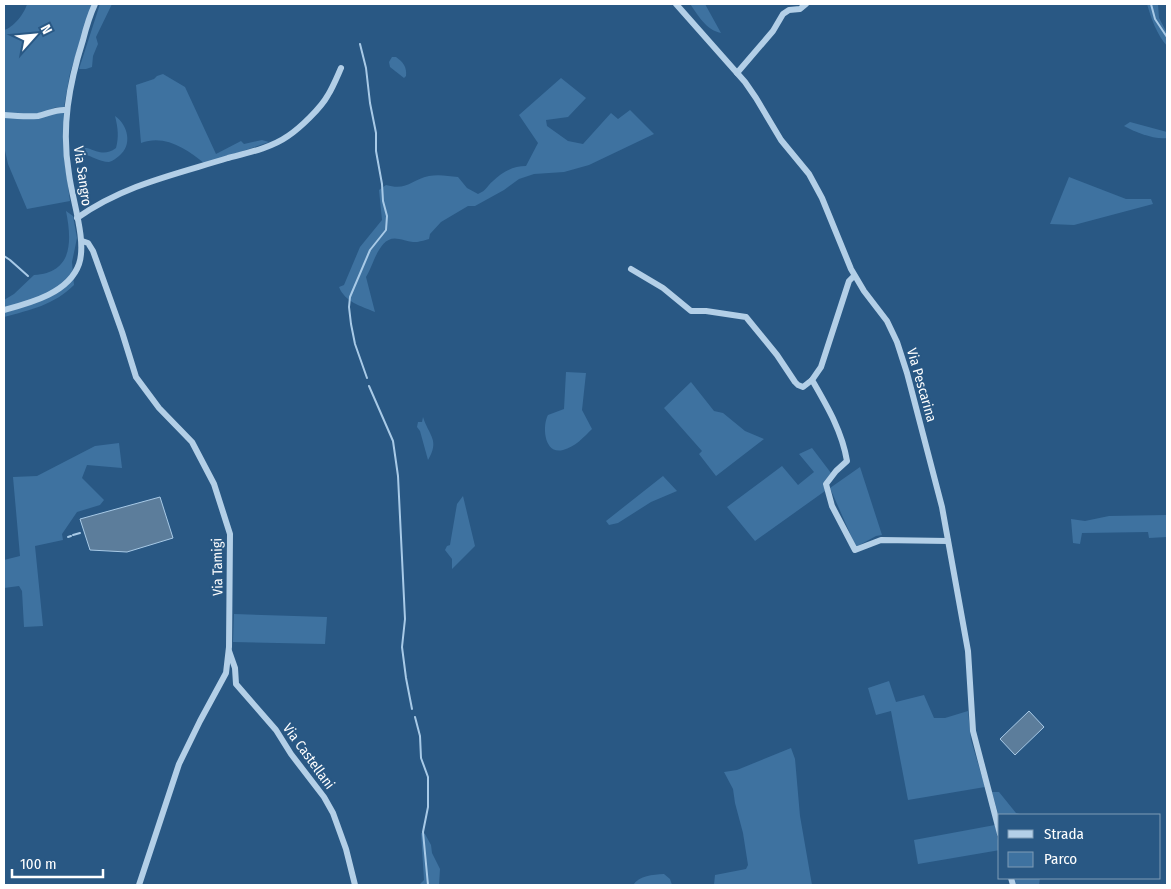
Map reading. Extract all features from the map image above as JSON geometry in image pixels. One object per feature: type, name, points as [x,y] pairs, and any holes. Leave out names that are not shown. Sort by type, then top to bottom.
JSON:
[{"type":"street","name":"Via Sangro","points":[[4,310],[33,301],[61,286],[74,275],[79,265],[82,240],[68,173],[65,138],[66,110],[69,89],[79,52],[95,4]]},
{"type":"street","name":"Via Pescarina","points":[[676,4],[737,73],[756,98],[781,140],[814,181],[854,276],[887,321],[897,342],[934,473],[968,651],[973,731],[998,826]]},
{"type":"street","points":[[737,73],[773,31],[783,14],[789,10],[800,9],[806,4]]},
{"type":"street","points":[[77,218],[96,204],[152,180],[261,148],[288,136],[327,97],[341,68]]},
{"type":"street","points":[[4,115],[25,117],[41,115],[57,109],[66,110]]},
{"type":"street","name":"Via Tamigi","points":[[82,240],[88,243],[93,252],[136,377],[159,408],[192,442],[214,484],[230,534],[226,673],[193,734],[176,771],[139,885]]},
{"type":"street","points":[[631,269],[663,288],[691,311],[706,311],[746,317],[777,355],[798,385],[803,387],[812,380],[821,367],[849,281],[854,276]]},
{"type":"street","points":[[812,380],[833,419],[848,461],[836,471],[826,484],[832,506],[855,550],[881,540],[948,541]]},
{"type":"street","name":"Via Castellani","points":[[228,650],[235,668],[236,684],[276,730],[324,797],[333,813],[346,849],[355,885]]},
{"type":"green space","points":[[27,4],[92,4],[70,73],[64,107],[56,107],[48,111],[64,112],[64,157],[70,201],[27,209],[8,164],[4,146],[4,30],[18,20]]},
{"type":"green space","points":[[100,4],[112,4],[96,37],[98,44],[93,56],[92,67],[79,69]]},
{"type":"green space","points":[[690,4],[705,4],[721,33],[711,29]]},
{"type":"green space","points":[[1147,4],[1158,4],[1159,18],[1167,33],[1167,46],[1157,32]]},
{"type":"green space","points":[[392,57],[396,57],[404,65],[406,76],[404,78],[390,67],[389,62]]},
{"type":"green space","points":[[163,74],[185,87],[216,154],[241,141],[244,144],[262,140],[269,142],[205,164],[175,144],[159,140],[141,143],[136,85]]},
{"type":"green space","points":[[561,78],[586,98],[568,117],[546,120],[547,126],[568,141],[583,144],[611,113],[618,119],[630,110],[654,134],[589,165],[564,172],[534,174],[519,179],[504,190],[475,206],[468,206],[441,222],[430,234],[429,239],[416,242],[399,239],[387,241],[378,252],[366,277],[375,312],[349,300],[339,287],[344,285],[360,247],[382,220],[379,190],[386,185],[399,187],[433,175],[440,175],[458,177],[467,188],[478,194],[504,172],[512,168],[526,166],[538,143],[519,115]]},
{"type":"green space","points":[[115,116],[123,125],[127,135],[126,146],[119,156],[109,162],[83,154],[85,148],[105,153],[116,148],[118,132]]},
{"type":"green space","points":[[1130,122],[1167,132],[1167,138],[1151,137],[1124,126]]},
{"type":"green space","points":[[1069,177],[1126,199],[1151,199],[1153,204],[1074,225],[1050,224]]},
{"type":"green space","points":[[66,211],[73,216],[77,238],[72,262],[74,285],[50,302],[4,317],[4,300],[14,294],[34,275],[47,273],[63,262],[69,244]]},
{"type":"green space","points":[[566,372],[586,373],[582,410],[592,429],[571,447],[557,450],[548,444],[545,426],[548,415],[564,409]]},
{"type":"green space","points":[[691,382],[714,411],[723,413],[745,431],[764,439],[716,476],[699,454],[702,451],[664,408]]},
{"type":"green space","points":[[423,417],[433,443],[428,460],[420,431],[417,427],[418,422],[422,422]]},
{"type":"green space","points":[[119,443],[122,468],[87,465],[82,478],[104,500],[100,505],[77,512],[62,534],[63,540],[35,546],[43,626],[24,627],[22,591],[19,586],[4,588],[4,560],[20,556],[13,477],[37,476],[95,446]]},
{"type":"green space","points":[[812,448],[831,473],[823,483],[825,491],[755,541],[727,507],[782,466],[798,485],[814,472],[799,454]]},
{"type":"green space","points":[[860,467],[882,535],[876,536],[856,547],[830,488]]},
{"type":"green space","points":[[663,476],[677,491],[651,502],[618,523],[609,525],[606,521]]},
{"type":"green space","points":[[463,496],[475,546],[452,569],[452,559],[445,550],[450,545],[457,504]]},
{"type":"green space","points":[[1167,515],[1167,537],[1149,538],[1148,532],[1082,533],[1080,544],[1073,543],[1071,519],[1085,521],[1109,516]]},
{"type":"green space","points":[[234,614],[327,617],[325,644],[233,642]]},
{"type":"green space","points":[[889,681],[896,702],[924,695],[934,718],[945,718],[968,711],[971,740],[985,787],[908,800],[891,711],[876,715],[868,688]]},
{"type":"green space","points":[[791,748],[795,759],[800,816],[812,885],[714,885],[715,875],[746,869],[748,865],[733,789],[724,772],[737,770]]},
{"type":"green space","points":[[992,792],[999,792],[1016,813],[1020,814],[998,814]]},
{"type":"green space","points":[[995,825],[998,850],[918,864],[914,840]]},
{"type":"green space","points":[[421,833],[425,834],[431,845],[432,853],[440,869],[439,885],[419,885],[424,880]]},
{"type":"green space","points":[[664,874],[670,879],[672,885],[633,885],[643,877]]},
{"type":"green space","points":[[1014,879],[1040,879],[1039,885],[1016,885]]},
{"type":"shaded area","points":[[160,497],[173,538],[127,552],[90,550],[80,519]]},
{"type":"shaded area","points":[[1029,711],[1044,727],[1015,755],[1000,739]]},
{"type":"waterway","points":[[1151,4],[1155,19],[1167,37]]},
{"type":"waterway","points":[[360,44],[366,68],[376,133],[376,151],[383,201],[387,216],[386,230],[370,250],[350,297],[349,307],[355,344],[367,378]]},
{"type":"waterway","points":[[4,256],[28,276]]},
{"type":"waterway","points":[[369,386],[393,441],[398,476],[405,619],[402,647],[412,709]]},
{"type":"waterway","points":[[73,535],[80,533]]},
{"type":"waterway","points":[[415,717],[420,736],[421,758],[428,777],[428,807],[423,832],[428,885]]}]
